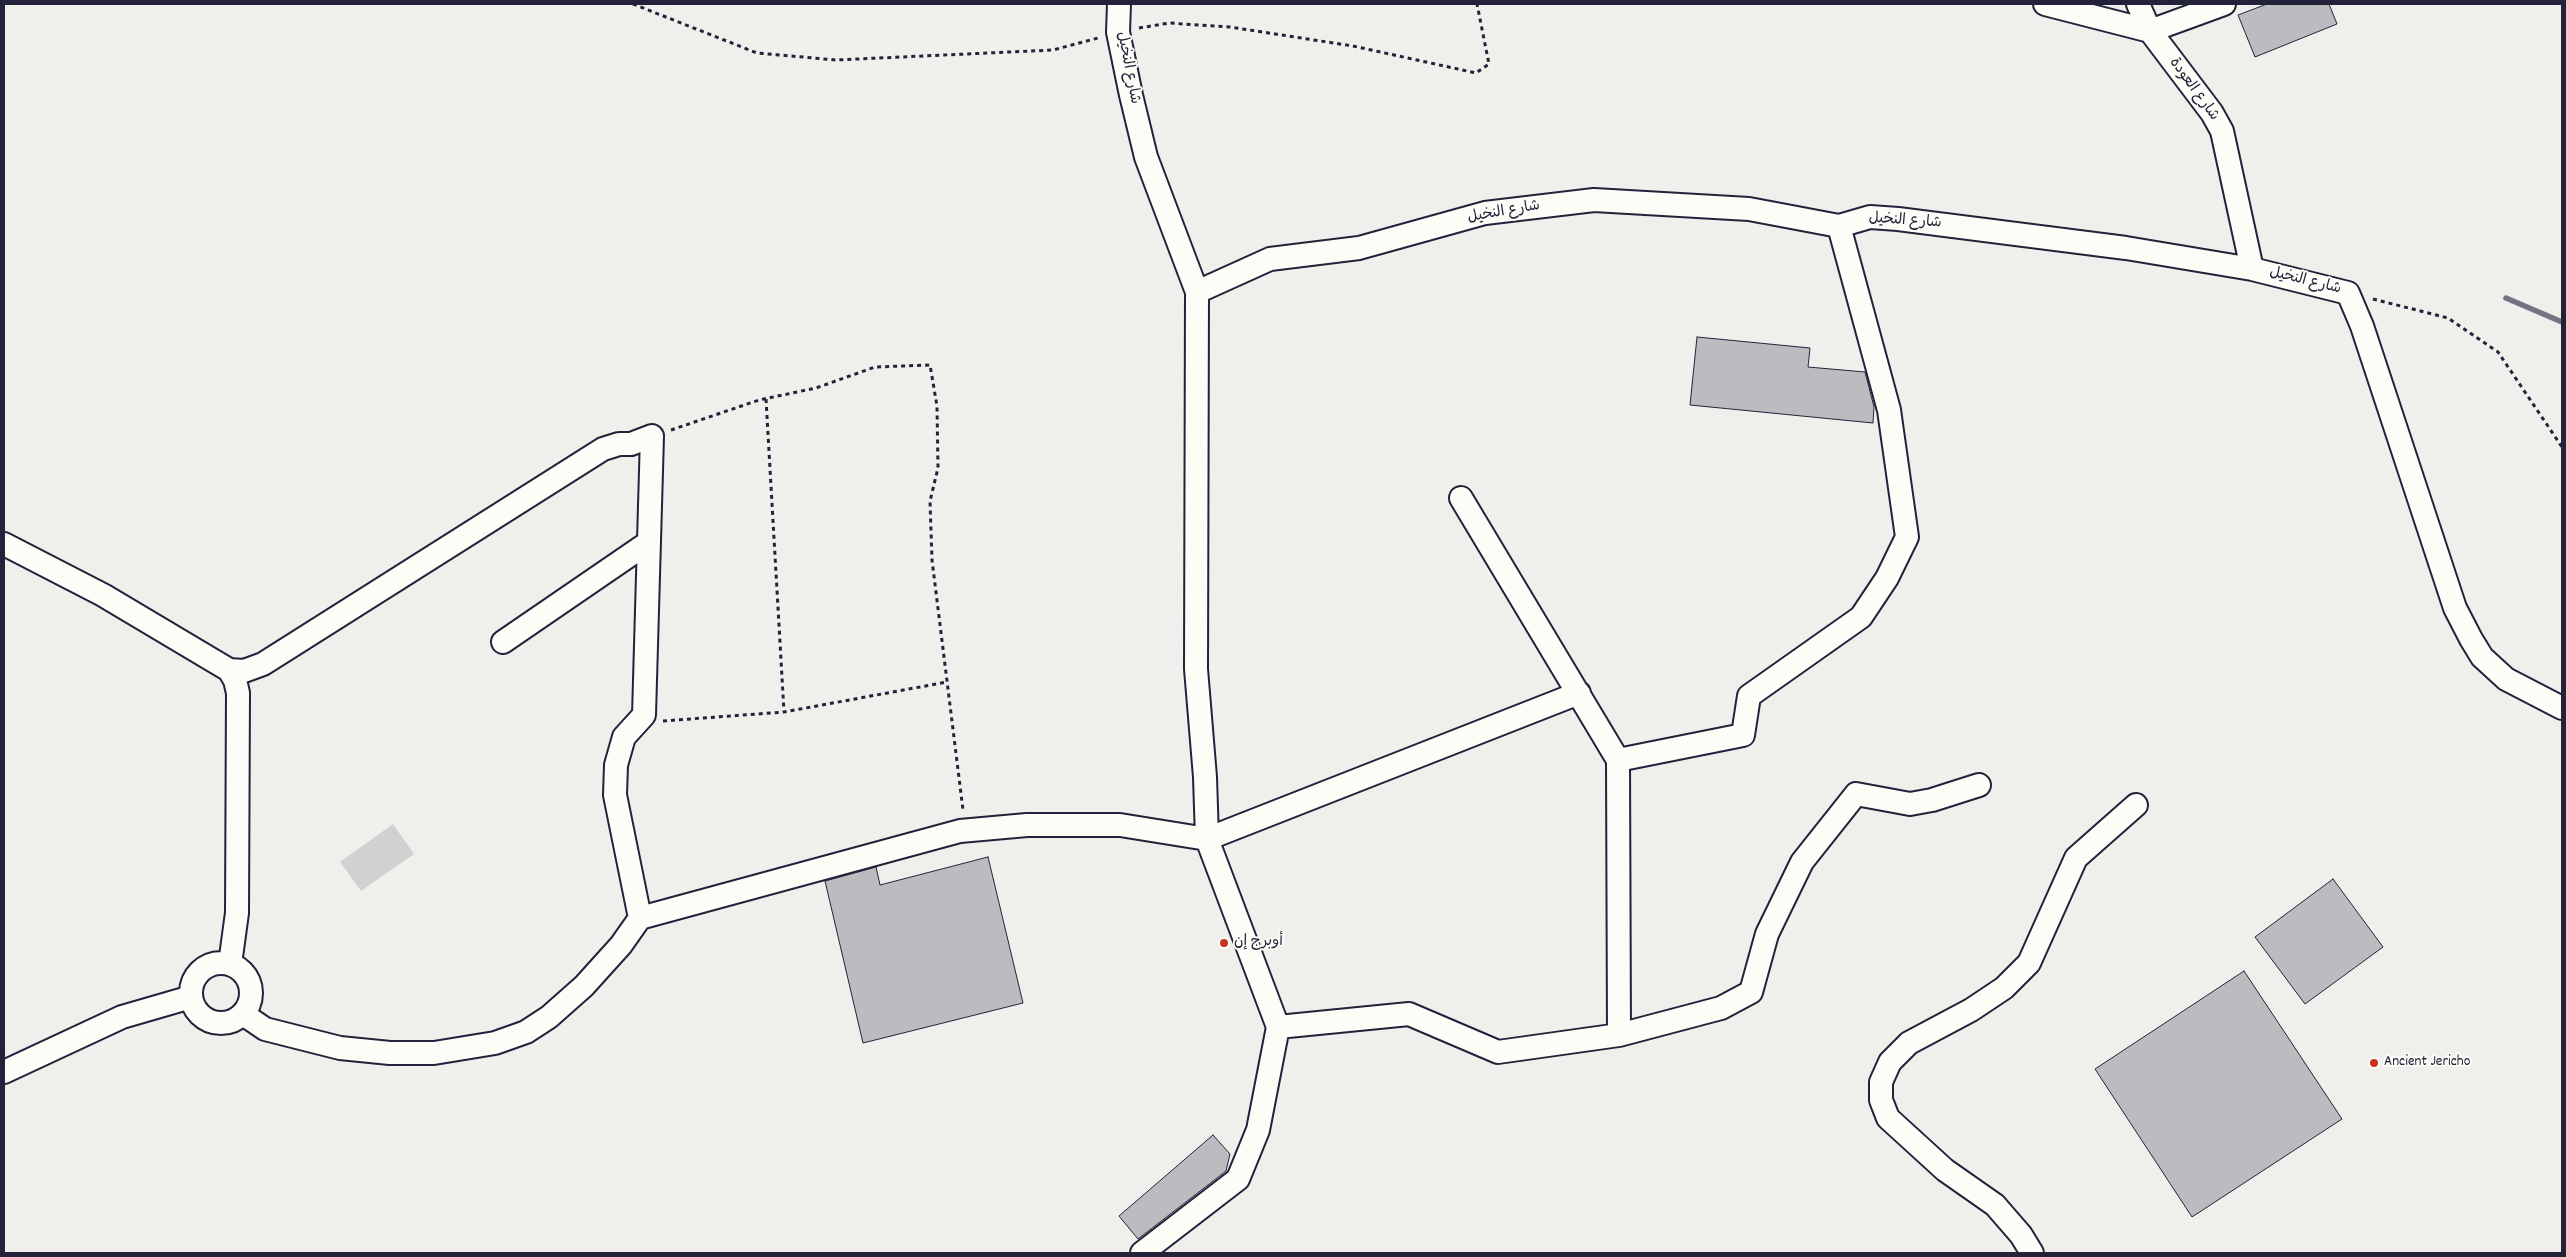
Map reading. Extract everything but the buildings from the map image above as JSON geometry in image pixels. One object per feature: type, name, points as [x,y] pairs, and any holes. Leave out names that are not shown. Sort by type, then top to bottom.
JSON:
[{"type":"street","name":"شارع النخيل","points":[[1118,4],[1118,32],[1146,157],[1197,292],[1270,259],[1359,248],[1485,213],[1594,200],[1749,209],[1839,226],[1870,217],[1898,219],[2126,248],[2252,269],[2348,293],[2362,326],[2455,608],[2482,657],[2506,680],[2562,708]]},
{"type":"street","points":[[2045,4],[2150,31],[2224,4]]},
{"type":"street","name":"شارع العودة","points":[[2138,4],[2150,31],[2212,113],[2222,131],[2252,269]]},
{"type":"street","points":[[1618,760],[1743,735],[1749,696],[1861,617],[1887,578],[1907,537],[1889,410],[1839,226]]},
{"type":"street","points":[[1142,1253],[1238,1179],[1258,1130],[1278,1027],[1207,839],[1205,777],[1196,669],[1197,292]]},
{"type":"street","points":[[4,544],[103,595],[229,670],[244,671],[263,664],[603,449],[619,444],[631,444],[652,436],[644,715],[624,737],[616,765],[615,794],[640,918]]},
{"type":"street","points":[[1461,498],[1618,760],[1620,1034]]},
{"type":"street","points":[[503,642],[649,542]]},
{"type":"street","points":[[229,670],[235,680],[238,693],[237,913],[230,964]]},
{"type":"street","points":[[244,1014],[265,1030],[340,1048],[390,1053],[434,1053],[496,1043],[526,1032],[549,1017],[584,986],[621,945],[640,918],[966,831],[1027,825],[1120,825],[1207,839],[1579,693]]},
{"type":"street","points":[[1278,1027],[1409,1014],[1498,1052],[1620,1034],[1721,1008],[1751,992],[1766,934],[1802,862],[1856,794],[1910,804],[1932,800],[1979,785]]},
{"type":"street","points":[[2032,1253],[2021,1235],[1995,1205],[1945,1170],[1888,1118],[1881,1100],[1880,1082],[1890,1062],[1909,1043],[1971,1010],[1996,994],[2029,963],[2076,858],[2136,805]]},
{"type":"street","points":[[220,963],[230,964],[240,969],[251,985],[249,1005],[244,1014],[227,1023],[208,1020],[194,1006],[191,997],[196,978],[202,970],[220,963]]},
{"type":"street","points":[[4,1072],[122,1017],[191,997]]},
{"type":"path","points":[[633,4],[757,53],[836,60],[1053,50],[1118,32],[1169,23],[1230,27],[1353,46],[1476,73],[1488,64],[1477,4]]},
{"type":"path","points":[[2348,293],[2448,318],[2498,352],[2562,447]]},
{"type":"path","points":[[652,436],[766,398],[816,388],[875,367],[930,365],[938,406],[938,468],[930,500],[932,560],[966,831]]},
{"type":"path","points":[[766,398],[784,712]]},
{"type":"path","points":[[638,722],[784,712],[947,682]]},
{"type":"shaded area","points":[[393,824],[414,854],[361,891],[340,862]]},
{"type":"waterway","points":[[2506,298],[2562,322]]},
{"type":"place","name":"أوبرج إن","points":[[1224,943]]},
{"type":"place","name":"Ancient Jericho","points":[[2374,1063]]}]
